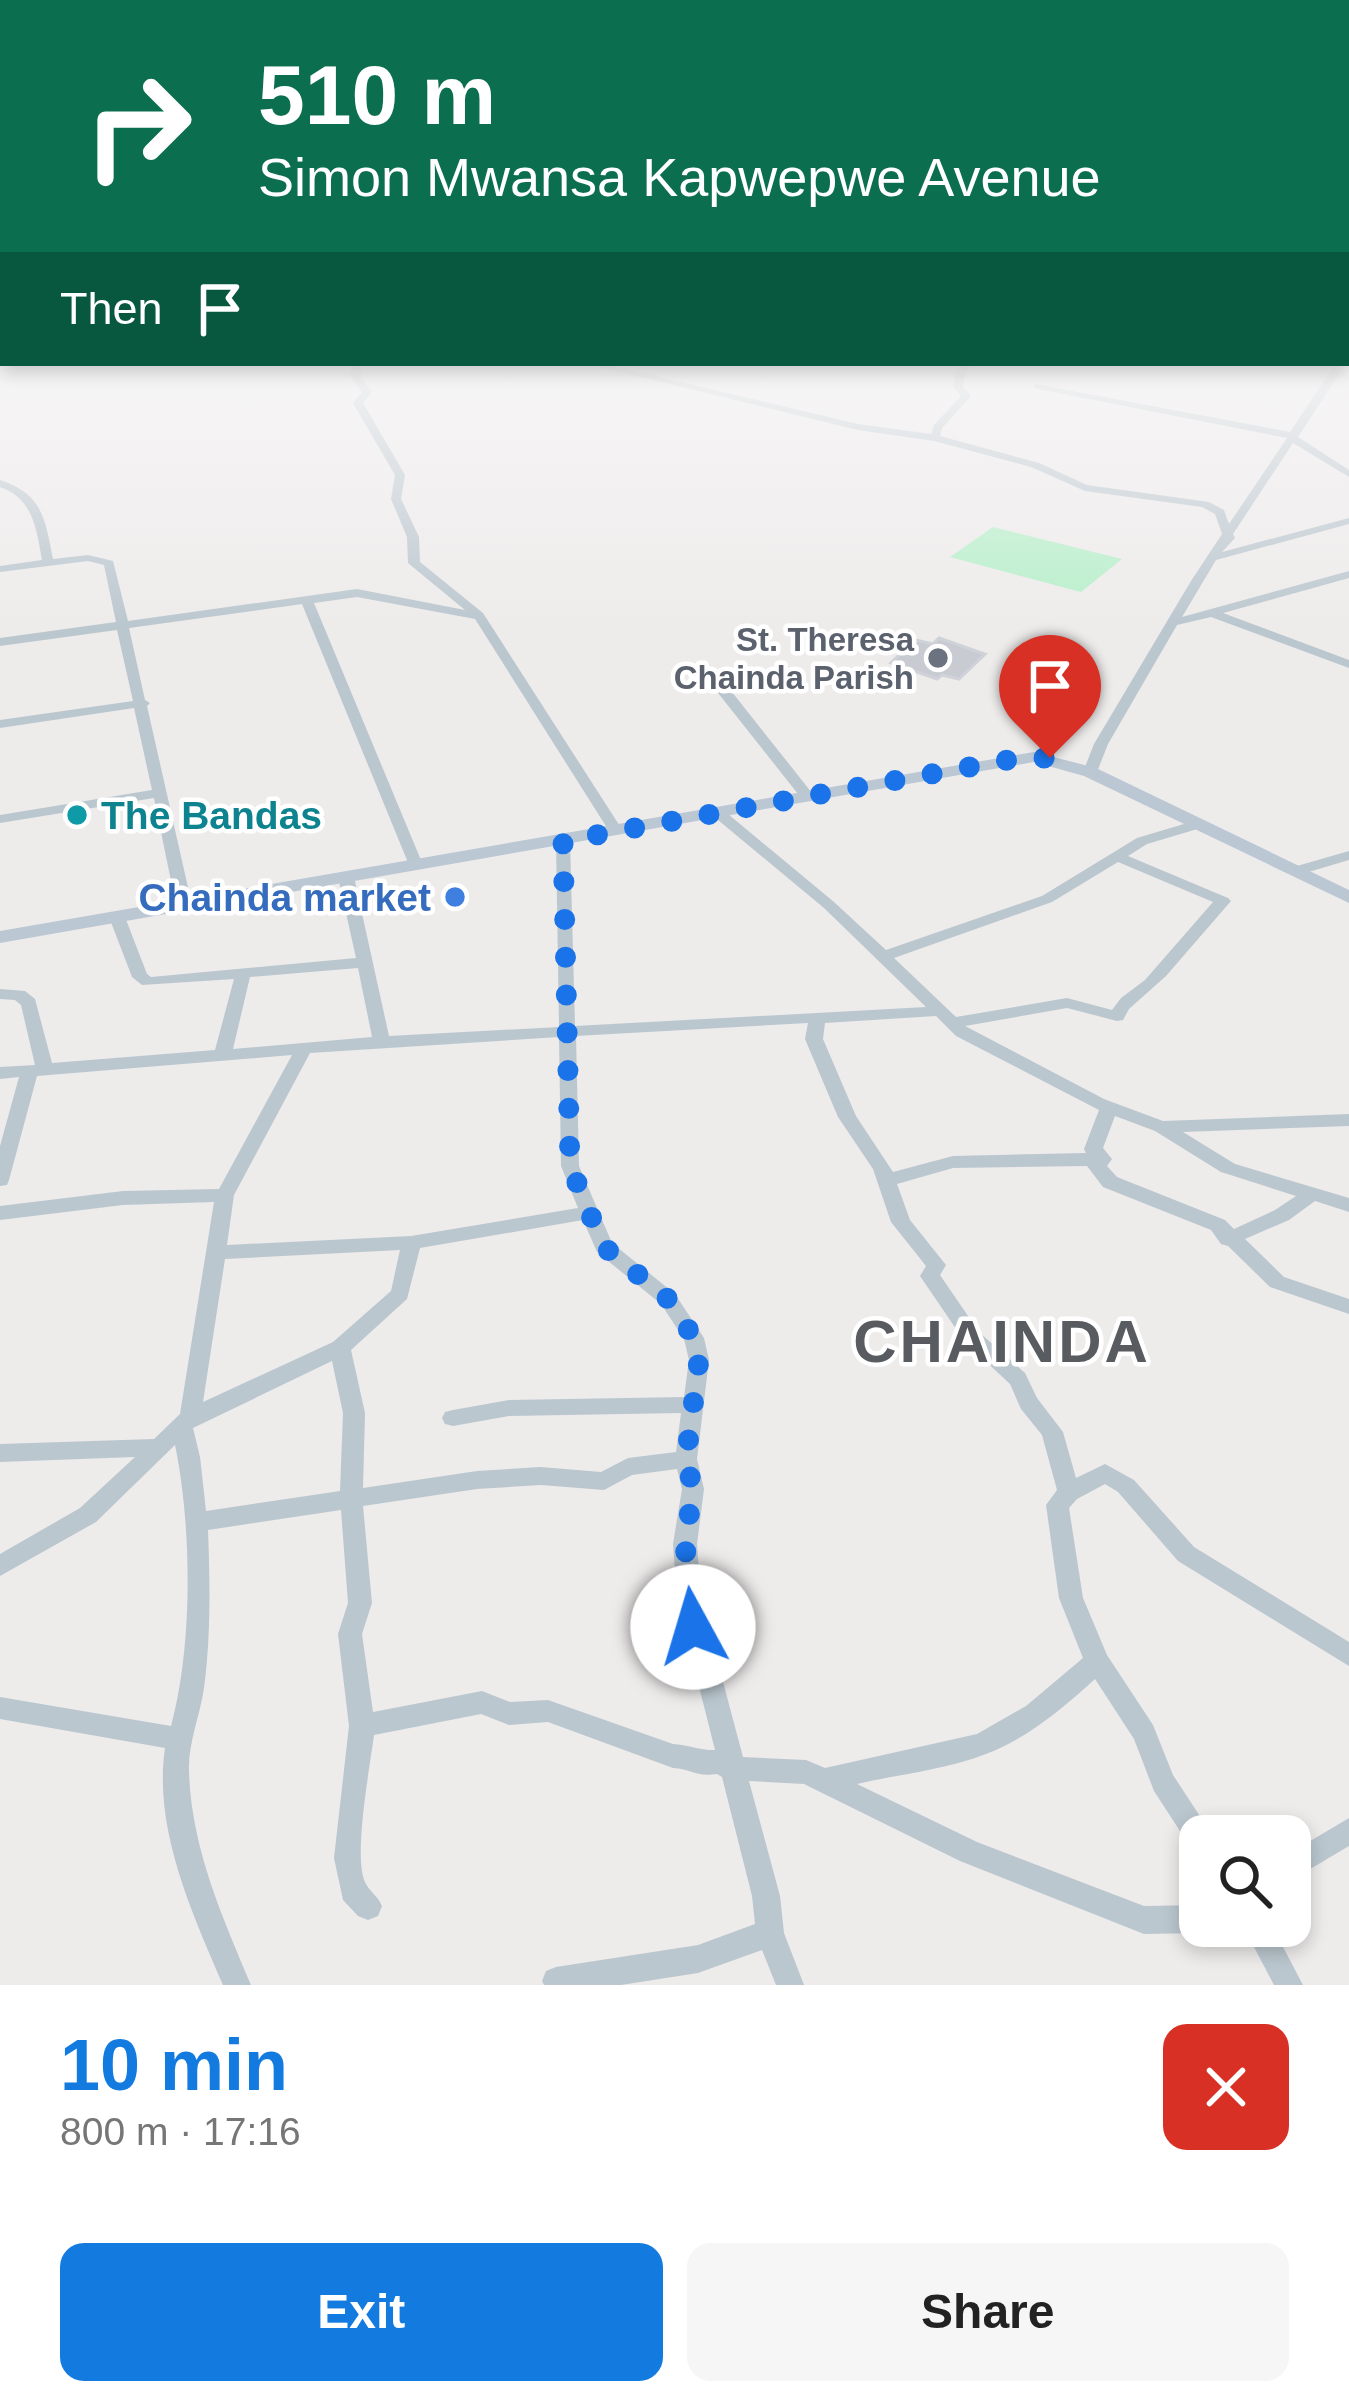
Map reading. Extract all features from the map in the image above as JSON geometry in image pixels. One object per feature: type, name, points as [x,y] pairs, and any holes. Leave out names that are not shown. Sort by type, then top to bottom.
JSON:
[{"type":"main road","points":[[0,937],[1019,758],[1069,763],[1349,897]]},
{"type":"street","points":[[381,442],[400,475],[396,499],[413,537],[414,563],[488,622],[616,831]]},
{"type":"street","points":[[948,442],[1035,465],[1085,488],[1214,507],[1231,535]]},
{"type":"street","points":[[1090,772],[1101,744],[1186,602],[1290,442]]},
{"type":"street","points":[[1300,442],[1349,474]]},
{"type":"street","points":[[0,483],[20,488],[34,501],[48,563]]},
{"type":"street","points":[[1216,557],[1349,521]]},
{"type":"street","points":[[1231,535],[1272,540]]},
{"type":"street","points":[[0,569],[88,558],[109,563],[184,905]]},
{"type":"street","points":[[1178,622],[1349,574]]},
{"type":"street","points":[[0,642],[377,594],[488,622]]},
{"type":"street","points":[[308,601],[416,865]]},
{"type":"street","points":[[1186,602],[1349,664]]},
{"type":"street","points":[[724,690],[808,796]]},
{"type":"street","points":[[0,724],[143,703]]},
{"type":"street","points":[[0,819],[161,793]]},
{"type":"street","points":[[717,812],[885,956],[946,1017],[1109,1108],[1161,1127],[1228,1168],[1349,1205]]},
{"type":"street","points":[[885,956],[1047,899],[1142,841],[1199,824]]},
{"type":"street","points":[[563,841],[570,1166],[586,1213],[613,1258],[668,1299],[694,1338],[699,1360],[686,1459],[693,1489],[685,1544],[691,1612],[766,1896],[770,1933],[790,1985]]},
{"type":"street","points":[[0,1073],[567,1030],[946,1017],[1067,1003],[1117,1016],[1223,901],[1116,856]]},
{"type":"street","points":[[1295,871],[1345,859]]},
{"type":"street","points":[[1322,884],[1345,859]]},
{"type":"street","points":[[346,877],[382,1042]]},
{"type":"street","points":[[117,917],[143,980],[365,962]]},
{"type":"street","points":[[224,1054],[243,974]]},
{"type":"street","points":[[0,994],[19,995],[29,1003],[37,1069],[0,1176]]},
{"type":"street","points":[[817,1019],[814,1039],[848,1117],[887,1180],[894,1211],[936,1265],[930,1276],[972,1336],[1018,1379],[1029,1403],[1052,1432],[1069,1492]]},
{"type":"street","points":[[237,1985],[190,1863],[179,1816],[180,1738],[193,1682],[195,1522],[193,1468],[178,1432],[218,1252],[225,1195],[303,1050]]},
{"type":"street","points":[[1103,1159],[1093,1149],[1109,1108]]},
{"type":"street","points":[[1161,1127],[1349,1120]]},
{"type":"street","points":[[887,1180],[953,1162],[1103,1159]]},
{"type":"street","points":[[1103,1159],[1096,1165],[1110,1182],[1189,1209],[1218,1225],[1277,1282],[1349,1307]]},
{"type":"street","points":[[1228,1239],[1282,1215],[1312,1194]]},
{"type":"street","points":[[0,1213],[123,1198],[225,1195]]},
{"type":"street","points":[[218,1252],[411,1243],[586,1213]]},
{"type":"street","points":[[0,1566],[71,1527],[178,1432],[340,1348],[400,1294],[411,1243]]},
{"type":"street","points":[[340,1348],[354,1413],[351,1498],[360,1603],[350,1634],[362,1726],[347,1858],[353,1891],[368,1906]]},
{"type":"street","points":[[453,1418],[509,1408],[691,1405]]},
{"type":"street","points":[[0,1453],[178,1432]]},
{"type":"street","points":[[195,1522],[477,1480],[541,1476],[604,1480],[628,1467],[686,1459]]},
{"type":"street","points":[[1184,1815],[1163,1783],[1144,1733],[1097,1661],[1071,1598],[1057,1505],[1069,1492],[1105,1473],[1126,1486],[1186,1554],[1349,1654]]},
{"type":"street","points":[[824,1781],[871,1765],[967,1749],[1053,1702],[1097,1661]]},
{"type":"street","points":[[362,1726],[482,1702],[508,1714],[548,1711],[673,1756],[694,1756],[700,1764],[722,1761],[729,1768],[784,1768],[824,1781],[969,1852],[1144,1920],[1179,1919]]},
{"type":"street","points":[[0,1708],[180,1738]]},
{"type":"street","points":[[1311,1855],[1349,1831]]},
{"type":"street","points":[[556,1981],[698,1959],[770,1933]]},
{"type":"street","points":[[1268,1947],[1289,1985]]},
{"type":"green space","points":[[993,527],[1122,559],[1081,592],[950,557]]},
{"type":"building","name":"St. Theresa Chainda Parish","points":[[939,638],[985,654],[959,679],[942,675],[937,679],[891,663],[915,640],[933,644]]},
{"type":"place","name":"St. Theresa Chainda Parish","points":[[938,658]]},
{"type":"place","name":"The Bandas","points":[[77,815]]},
{"type":"place","name":"Chainda market","points":[[455,897]]},
{"type":"district","name":"CHAINDA","points":[[1002,1341]]},
{"type":"route","points":[[693,1627],[685,1544],[693,1489],[686,1459],[694,1414],[694,1369],[699,1360],[694,1338],[668,1299],[604,1247],[570,1166],[568,873],[563,841],[1019,758],[1050,758]]}]
